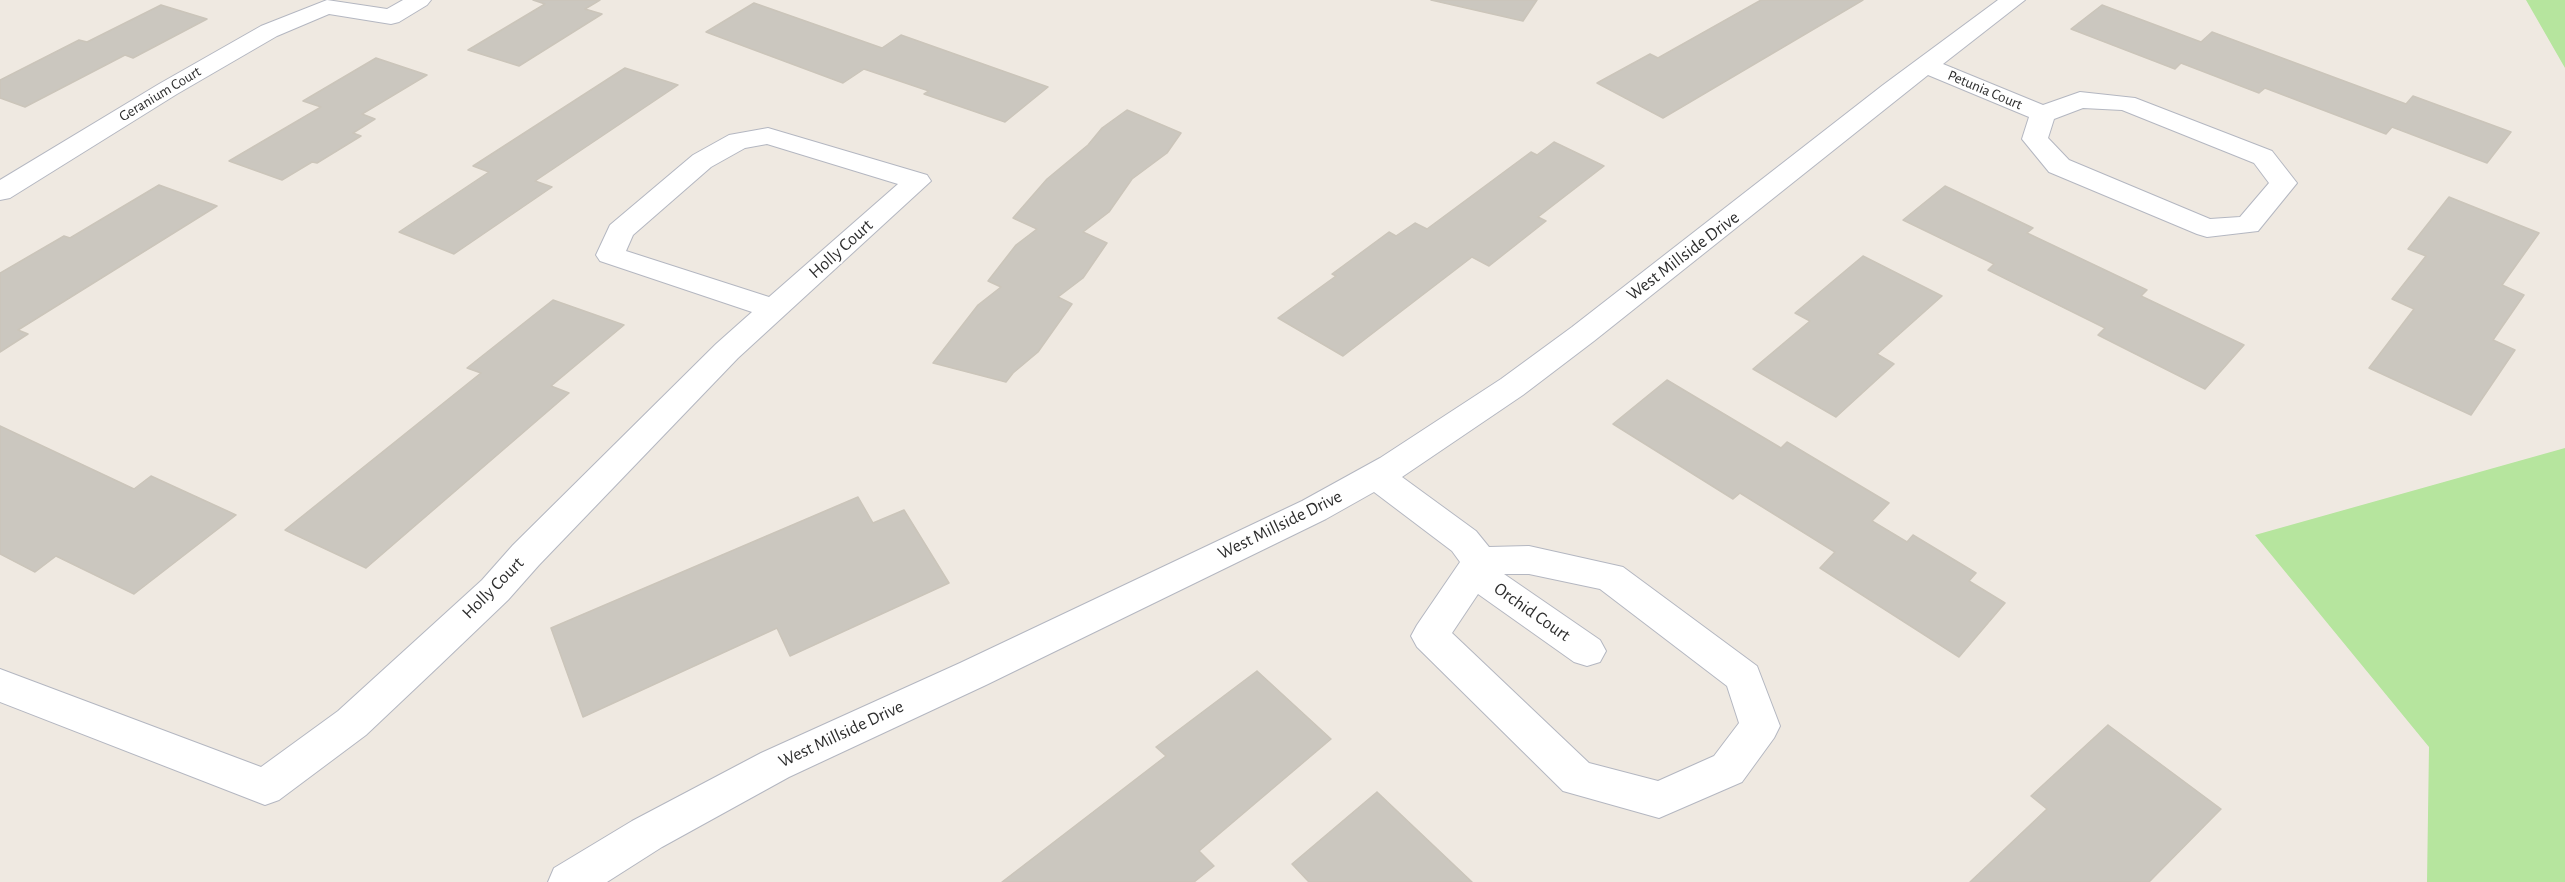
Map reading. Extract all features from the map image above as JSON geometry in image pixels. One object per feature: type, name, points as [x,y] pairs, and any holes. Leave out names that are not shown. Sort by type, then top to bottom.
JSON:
[{"type":"street","name":"Geranium Court","points":[[298,0],[391,17],[418,0]]},
{"type":"street","name":"West Millside Drive","points":[[569,882],[647,834],[775,765],[973,674],[1314,510],[1392,467],[1512,387],[1685,256],[1892,90],[2013,0]]},
{"type":"street","name":"Geranium Court","points":[[0,192],[244,44],[297,18],[327,7]]},
{"type":"street","name":"Petunia Court","points":[[1927,66],[2043,114]]},
{"type":"street","points":[[2080,99],[2126,103],[2264,157],[2283,183],[2248,225],[2207,228],[2059,166],[2035,139],[2043,114],[2080,99]]},
{"type":"street","name":"Holly Court","points":[[0,685],[265,788],[352,723],[426,655],[495,590],[526,555],[727,351],[917,181],[768,136],[738,141],[702,161],[620,231],[610,255],[773,309]]},
{"type":"street","name":"Orchid Court","points":[[1375,475],[1464,541],[1480,561],[1490,583],[1587,651]]},
{"type":"street","points":[[1529,560],[1610,577],[1743,677],[1760,726],[1728,769],[1659,800],[1577,778],[1430,636],[1480,561],[1529,560]]},
{"type":"green space","points":[[2526,0],[2565,0],[2565,68]]},
{"type":"green space","points":[[2565,448],[2565,882],[2427,882],[2429,747],[2255,535]]},
{"type":"building","points":[[533,0],[600,0],[585,9],[602,14],[519,66],[468,50],[545,4]]},
{"type":"building","points":[[1431,0],[1537,0],[1523,21]]},
{"type":"building","points":[[1761,0],[1863,0],[1663,118],[1597,83],[1650,54],[1658,58]]},
{"type":"building","points":[[754,3],[882,48],[901,35],[1048,87],[1005,122],[924,94],[929,91],[864,69],[843,83],[706,32]]},
{"type":"building","points":[[161,5],[207,19],[133,58],[125,55],[25,107],[0,98],[0,80],[79,40],[87,42]]},
{"type":"building","points":[[2102,5],[2201,42],[2212,32],[2406,104],[2413,96],[2511,132],[2487,163],[2392,127],[2386,134],[2265,88],[2259,93],[2181,63],[2175,69],[2071,29]]},
{"type":"building","points":[[376,58],[427,75],[362,114],[375,119],[353,133],[361,136],[317,163],[312,162],[282,180],[229,161],[321,107],[303,101]]},
{"type":"building","points":[[625,68],[678,85],[535,181],[552,187],[454,254],[399,232],[489,172],[473,166]]},
{"type":"building","points":[[1127,110],[1181,133],[1167,153],[1132,179],[1109,212],[1083,232],[1107,243],[1083,278],[1058,297],[1072,304],[1038,352],[1006,382],[933,363],[978,305],[1001,287],[988,281],[1016,245],[1037,229],[1013,218],[1047,179],[1088,145],[1102,128]]},
{"type":"building","points":[[1554,142],[1604,166],[1538,217],[1546,221],[1489,266],[1472,257],[1343,356],[1278,318],[1336,276],[1332,274],[1389,232],[1396,236],[1415,223],[1427,229],[1531,152],[1537,155]]},
{"type":"building","points":[[159,185],[217,206],[18,330],[28,334],[0,352],[0,273],[64,236],[70,238]]},
{"type":"building","points":[[1945,186],[2033,228],[2027,233],[2147,290],[2141,296],[2244,345],[2205,389],[2098,335],[2105,328],[1988,270],[1994,264],[1903,220]]},
{"type":"building","points":[[2449,197],[2539,233],[2502,285],[2524,295],[2493,340],[2515,350],[2471,415],[2369,368],[2414,309],[2392,299],[2426,256],[2408,249]]},
{"type":"building","points":[[1863,256],[1942,296],[1877,354],[1894,364],[1836,417],[1753,369],[1810,321],[1795,313]]},
{"type":"building","points":[[553,300],[624,325],[551,386],[569,393],[366,568],[285,530],[481,373],[467,368]]},
{"type":"building","points":[[1667,380],[1781,448],[1787,442],[1889,503],[1872,521],[1907,542],[1913,535],[1976,573],[1969,581],[2005,603],[1959,657],[1820,568],[1835,552],[1740,493],[1733,499],[1613,424]]},
{"type":"building","points":[[0,426],[134,489],[151,476],[236,515],[134,594],[56,556],[35,572],[0,554]]},
{"type":"building","points":[[858,497],[873,523],[904,510],[949,583],[790,656],[777,628],[583,717],[551,628]]},
{"type":"building","points":[[1257,671],[1331,739],[1199,851],[1214,866],[1194,882],[1002,882],[1166,756],[1156,747]]},
{"type":"building","points":[[2108,725],[2221,809],[2149,882],[1970,882],[2047,809],[2031,796]]},
{"type":"building","points":[[1377,792],[1472,882],[1309,882],[1292,864]]}]
